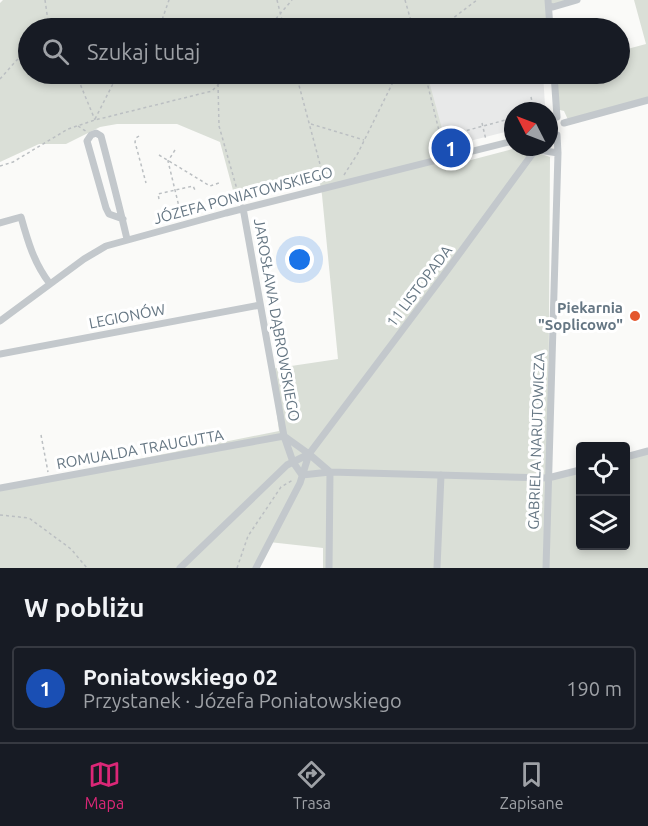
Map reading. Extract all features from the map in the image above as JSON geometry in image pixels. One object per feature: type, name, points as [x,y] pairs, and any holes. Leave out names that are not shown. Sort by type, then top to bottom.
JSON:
[{"type":"street","points":[[548,3],[553,7],[577,0]]},
{"type":"street","points":[[548,3],[549,18]]},
{"type":"street","points":[[553,102],[554,84]]},
{"type":"street","points":[[558,119],[564,123],[648,99]]},
{"type":"street","name":"GABRIELA NARUTOWICZA","points":[[558,132],[563,131],[564,123]]},
{"type":"street","points":[[123,219],[110,214],[106,208],[87,141],[91,135],[96,133],[101,136],[123,219],[127,239]]},
{"type":"street","name":"JÓZEFA PONIATOWSKIEGO","points":[[0,321],[106,246],[243,208],[504,143]]},
{"type":"street","name":"11 LISTOPADA","points":[[309,453],[531,156]]},
{"type":"street","name":"GABRIELA NARUTOWICZA","points":[[546,568],[558,156]]},
{"type":"street","name":"JAROSŁAWA DĄBROWSKIEGO","points":[[243,208],[284,436],[293,462],[302,475]]},
{"type":"street","points":[[0,223],[21,217],[30,250],[50,284]]},
{"type":"street","name":"LEGIONÓW","points":[[0,354],[260,305]]},
{"type":"street","name":"JAROSŁAWA DĄBROWSKIEGO","points":[[284,436],[309,453],[330,472]]},
{"type":"street","name":"ROMUALDA TRAUGUTTA","points":[[0,488],[284,436]]},
{"type":"street","points":[[630,456],[648,451]]},
{"type":"street","points":[[180,568],[287,465],[309,453]]},
{"type":"street","points":[[256,568],[300,483],[309,453]]},
{"type":"street","points":[[302,475],[330,472],[548,478],[576,471]]},
{"type":"street","points":[[329,568],[330,472]]},
{"type":"street","points":[[437,568],[441,475]]},
{"type":"path","points":[[45,0],[48,18]]},
{"type":"path","points":[[163,18],[169,0]]},
{"type":"path","points":[[277,0],[281,18]]},
{"type":"path","points":[[277,18],[292,0]]},
{"type":"path","points":[[405,0],[410,18]]},
{"type":"path","points":[[453,18],[477,0]]},
{"type":"path","points":[[0,79],[18,59]]},
{"type":"path","points":[[80,84],[95,120]]},
{"type":"path","points":[[95,120],[113,84]]},
{"type":"path","points":[[0,166],[13,162],[68,129],[95,120],[212,91],[218,84]]},
{"type":"path","points":[[218,84],[219,126],[240,200]]},
{"type":"path","points":[[299,84],[326,188]]},
{"type":"path","points":[[344,175],[392,84]]},
{"type":"path","points":[[427,84],[444,151]]},
{"type":"path","points":[[531,97],[532,102]]},
{"type":"path","points":[[460,132],[504,120]]},
{"type":"path","points":[[309,124],[364,140]]},
{"type":"path","points":[[482,125],[487,147]]},
{"type":"path","points":[[78,126],[91,135]]},
{"type":"path","points":[[139,136],[135,142],[146,183]]},
{"type":"path","points":[[175,150],[168,161],[181,215]]},
{"type":"path","points":[[159,155],[210,186],[219,183]]},
{"type":"path","points":[[159,199],[158,194],[193,186],[195,190]]},
{"type":"path","points":[[41,435],[50,479]]},
{"type":"path","points":[[237,568],[248,536],[281,487],[302,475]]},
{"type":"path","points":[[0,515],[29,518],[71,549],[87,568]]},
{"type":"shaded area","points":[[3,0],[571,0],[549,6],[550,18],[18,18],[18,84],[430,84],[452,165],[504,151],[504,156],[550,157],[548,478],[576,471],[576,550],[630,550],[630,456],[648,451],[648,568],[323,568],[323,548],[269,542],[256,568],[0,568],[0,487],[279,431],[271,369],[338,359],[318,172],[234,194],[220,142],[177,124],[117,124],[100,127],[66,144],[39,144],[0,162],[0,3]]},
{"type":"shaded area","points":[[634,0],[648,0],[648,100],[569,122],[564,111],[558,110],[555,84],[630,84],[630,48],[646,44]]},
{"type":"shaded area","points":[[429,84],[544,84],[545,102],[504,102],[504,132],[446,147]]},
{"type":"place","name":"Poniatowskiego 02","points":[[451,148]]},
{"type":"place","name":"Piekarnia \"Soplicowo\"","points":[[635,316]]}]
